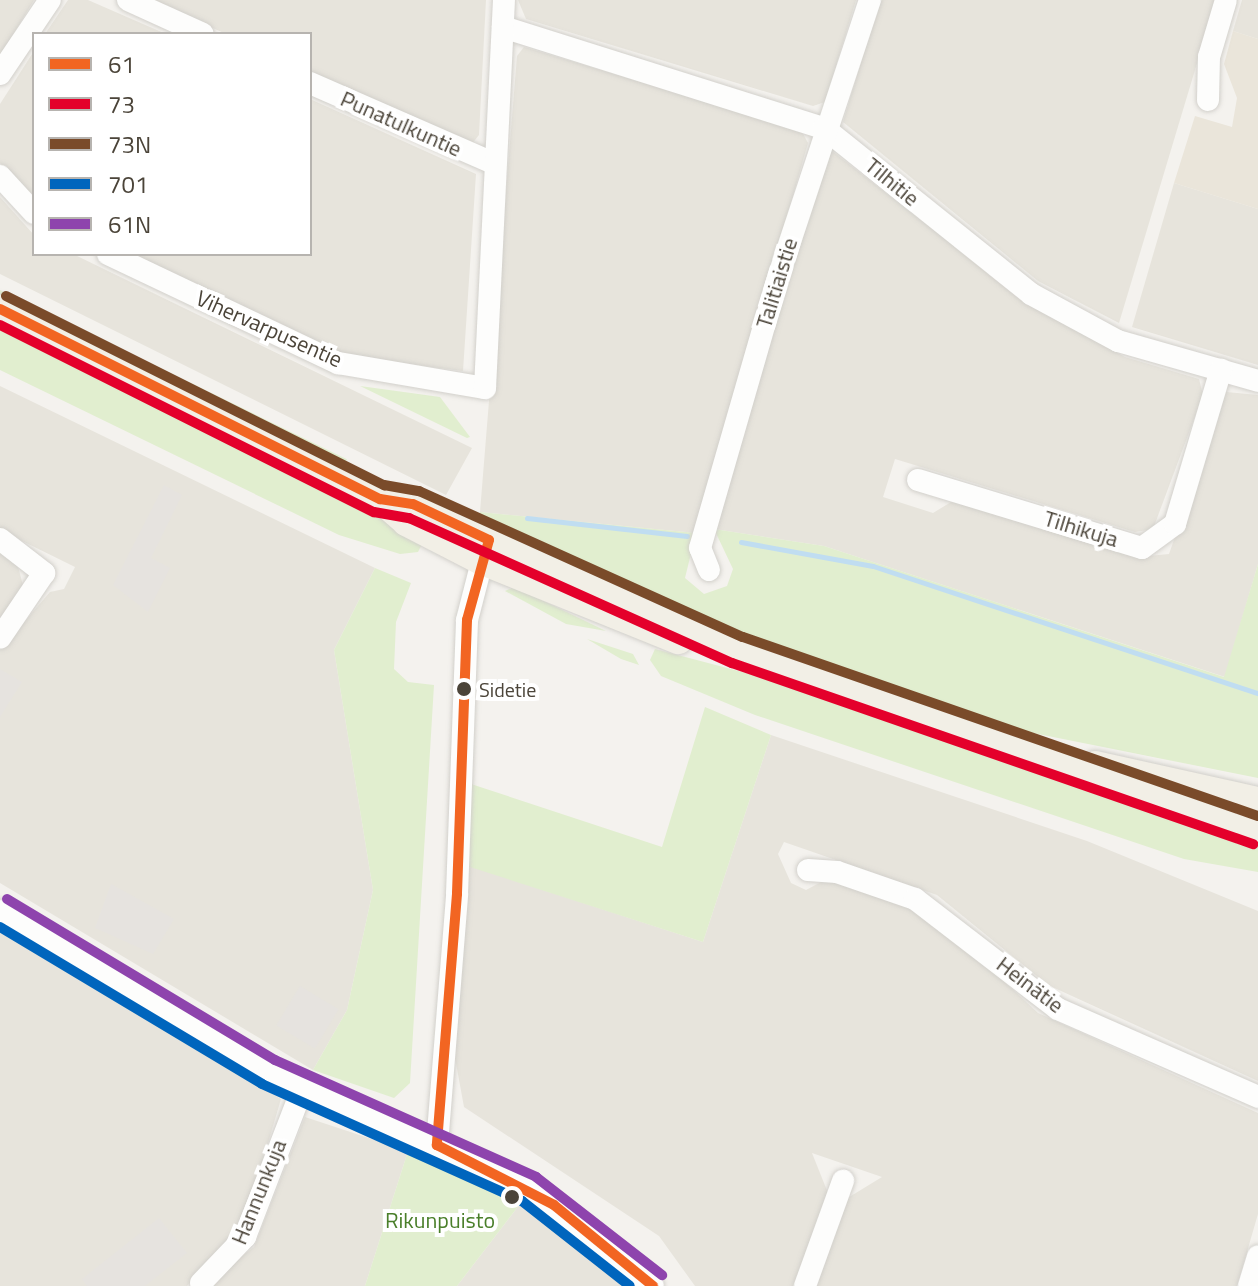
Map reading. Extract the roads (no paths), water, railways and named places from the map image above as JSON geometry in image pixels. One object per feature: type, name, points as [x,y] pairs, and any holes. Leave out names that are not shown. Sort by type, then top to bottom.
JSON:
[{"type":"main road","points":[[0,309],[380,499],[413,504],[484,550],[738,650],[1083,765],[1117,784],[1258,831]]},
{"type":"main road","points":[[1083,765],[1118,765],[1258,801]]},
{"type":"street","points":[[0,74],[50,0]]},
{"type":"street","points":[[128,0],[199,32]]},
{"type":"street","points":[[493,163],[504,0]]},
{"type":"street","name":"Talitiaistie","points":[[709,570],[700,548],[824,128],[870,0]]},
{"type":"street","points":[[1208,100],[1209,57],[1226,0]]},
{"type":"street","name":"Tilhitie","points":[[503,27],[824,128],[1031,294],[1118,341],[1258,381]]},
{"type":"street","name":"Punatulkuntie","points":[[312,84],[493,163]]},
{"type":"street","name":"Vihervarpusentie","points":[[112,256],[338,363],[485,388],[493,163]]},
{"type":"street","points":[[0,176],[32,211]]},
{"type":"street","name":"Tilhikuja","points":[[918,480],[1142,548],[1175,524],[1221,370]]},
{"type":"street","points":[[0,539],[44,573],[0,638]]},
{"type":"street","points":[[437,1145],[457,894],[467,620],[484,550]]},
{"type":"street","name":"Heinätie","points":[[808,870],[837,872],[915,899],[1058,1009],[1258,1097]]},
{"type":"street","points":[[0,911],[302,1089],[437,1145],[554,1205],[653,1286]]},
{"type":"street","name":"Hannunkuja","points":[[201,1283],[245,1237],[302,1089]]},
{"type":"street","points":[[805,1286],[843,1181]]},
{"type":"street","points":[[1249,1286],[1258,1256]]},
{"type":"waterway","points":[[527,518],[687,536]]},
{"type":"waterway","points":[[741,542],[873,566],[1258,693]]},
{"type":"place","name":"Sidetie","points":[[464,689]]},
{"type":"park label","name":"Rikunpuisto","points":[[440,1221]]}]
